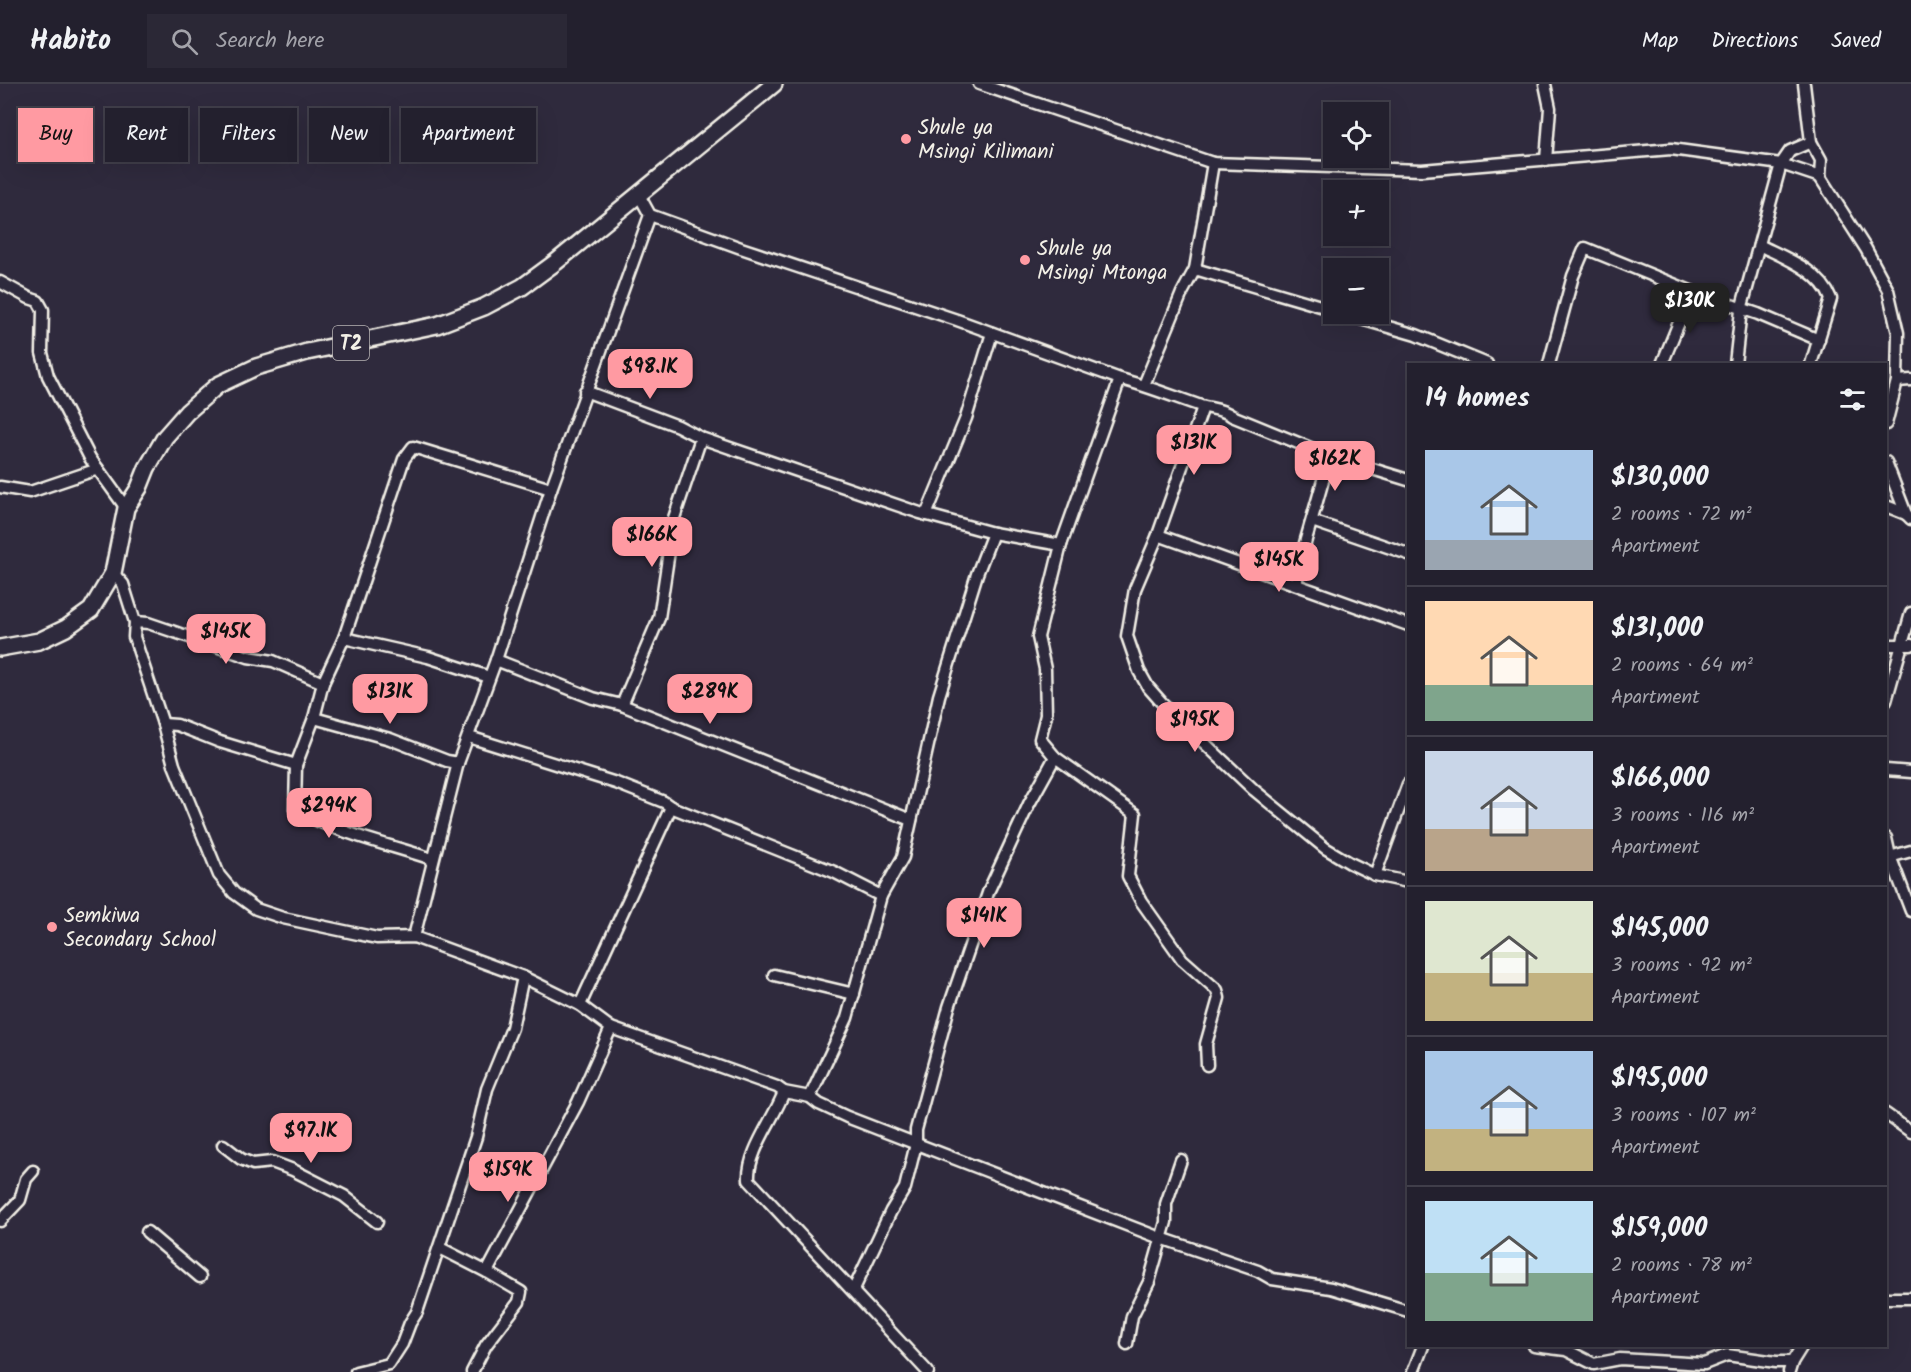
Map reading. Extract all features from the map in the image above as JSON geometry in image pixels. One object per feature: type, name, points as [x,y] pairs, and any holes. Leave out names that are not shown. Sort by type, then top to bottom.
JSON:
[{"type":"highway","name":"T2","points":[[0,648],[39,641],[66,628],[91,610],[113,573],[126,508],[139,488],[147,468],[165,437],[187,412],[218,385],[266,364],[307,352],[437,325],[484,307],[531,281],[774,84]]},
{"type":"street","points":[[979,84],[1214,163],[1422,170],[1671,149],[1781,164],[1820,177]]},
{"type":"street","points":[[1545,84],[1550,108],[1546,160]]},
{"type":"street","points":[[1804,84],[1811,142],[1821,160],[1820,177],[1866,249],[1888,290],[1898,333],[1897,381],[1887,420]]},
{"type":"street","points":[[1734,363],[1741,310],[1781,164],[1790,151],[1811,142]]},
{"type":"street","points":[[1144,385],[1182,293],[1195,269],[1214,163]]},
{"type":"street","points":[[639,195],[650,215],[992,333],[1120,380],[1144,385],[1203,407],[1227,412],[1330,456],[1407,480]]},
{"type":"street","points":[[414,937],[458,764],[496,660],[585,391],[650,215]]},
{"type":"street","points":[[1759,245],[1810,271],[1828,290],[1831,299],[1811,363]]},
{"type":"street","points":[[1549,363],[1573,276],[1585,248],[1693,292],[1758,314],[1819,340]]},
{"type":"street","points":[[1195,269],[1323,307]]},
{"type":"street","points":[[0,282],[38,301],[43,310],[42,352],[48,376],[90,458],[126,508]]},
{"type":"street","points":[[1662,363],[1693,292]]},
{"type":"street","points":[[1378,324],[1416,335],[1485,363]]},
{"type":"street","points":[[926,515],[966,418],[992,333]]},
{"type":"street","points":[[1120,380],[1061,545],[1038,637],[1045,669],[1047,715],[1040,739],[1055,757],[1135,814],[1128,876],[1141,901],[1182,959],[1218,990],[1219,998],[1206,1044],[1207,1065]]},
{"type":"street","points":[[1897,381],[1911,380]]},
{"type":"street","points":[[585,391],[678,426],[701,438],[926,515],[993,533],[1061,545]]},
{"type":"street","points":[[1203,407],[1158,535],[1135,589],[1127,636],[1139,671],[1148,687],[1204,743],[1297,826],[1325,848],[1350,863],[1375,875],[1407,882]]},
{"type":"street","points":[[622,705],[659,618],[674,518],[701,438]]},
{"type":"street","points":[[432,859],[347,831],[295,809],[296,765],[314,718],[323,683],[344,638],[404,459],[413,447],[551,489]]},
{"type":"street","points":[[1297,584],[1297,572],[1330,456]]},
{"type":"street","points":[[1887,464],[1909,517]]},
{"type":"street","points":[[0,487],[30,492],[98,469]]},
{"type":"street","points":[[1887,506],[1909,517]]},
{"type":"street","points":[[1312,521],[1407,554]]},
{"type":"street","points":[[810,1097],[847,1018],[881,896],[903,857],[939,696],[977,574],[993,533]]},
{"type":"street","points":[[1158,535],[1407,621]]},
{"type":"street","points":[[113,573],[123,584],[135,622],[134,638],[163,723],[174,765],[219,875],[234,893],[256,909],[284,918],[377,938],[414,937],[523,976],[580,1005],[611,1028],[777,1087],[784,1092],[810,1097],[819,1104],[847,1117],[1161,1238],[1258,1271],[1272,1279],[1331,1288],[1407,1311]]},
{"type":"street","points":[[1887,698],[1907,645],[1911,613]]},
{"type":"street","points":[[135,622],[148,623],[248,657],[273,661],[323,683]]},
{"type":"street","points":[[344,638],[428,657],[489,677]]},
{"type":"street","points":[[1887,645],[1907,645]]},
{"type":"street","points":[[496,660],[593,698],[622,705],[911,820]]},
{"type":"street","points":[[314,718],[390,739],[458,764]]},
{"type":"street","points":[[163,723],[177,725],[220,742],[296,765]]},
{"type":"street","points":[[469,736],[616,783],[834,872],[881,896]]},
{"type":"street","points":[[853,1291],[891,1211],[906,1188],[916,1144],[916,1130],[949,1007],[988,890],[1029,804],[1055,757]]},
{"type":"street","points":[[1887,770],[1911,772]]},
{"type":"street","points":[[1375,875],[1407,787]]},
{"type":"street","points":[[580,1005],[671,807]]},
{"type":"street","points":[[1911,851],[1888,857],[1911,911]]},
{"type":"street","points":[[774,975],[854,994]]},
{"type":"street","points":[[356,1372],[389,1364],[402,1344],[417,1312],[476,1137],[487,1089],[512,1028],[523,976]]},
{"type":"street","points":[[487,1272],[578,1102],[611,1028]]},
{"type":"street","points":[[784,1092],[748,1170],[749,1180],[928,1372]]},
{"type":"street","points":[[1887,1115],[1911,1132]]},
{"type":"street","points":[[223,1145],[241,1159],[254,1164],[272,1162],[293,1170],[344,1196],[377,1222]]},
{"type":"street","points":[[1127,1344],[1132,1316],[1149,1282],[1166,1222],[1166,1204],[1181,1160]]},
{"type":"street","points":[[0,1221],[20,1200],[26,1179],[33,1171]]},
{"type":"street","points":[[147,1232],[200,1277]]},
{"type":"street","points":[[440,1248],[521,1292],[519,1302],[486,1345],[472,1372]]},
{"type":"street","points":[[1887,1298],[1911,1298]]},
{"type":"street","points":[[1413,1372],[1423,1347]]},
{"type":"street","points":[[1542,1347],[1566,1350],[1594,1364],[1620,1359],[1704,1364],[1727,1355],[1776,1362],[1790,1367],[1801,1347]]},
{"type":"place","name":"Shule ya Msingi Kilimani","points":[[906,139]]},
{"type":"place","name":"Shule ya Msingi Mtonga","points":[[1025,260]]},
{"type":"place","name":"Semkiwa Secondary School","points":[[52,927]]}]
